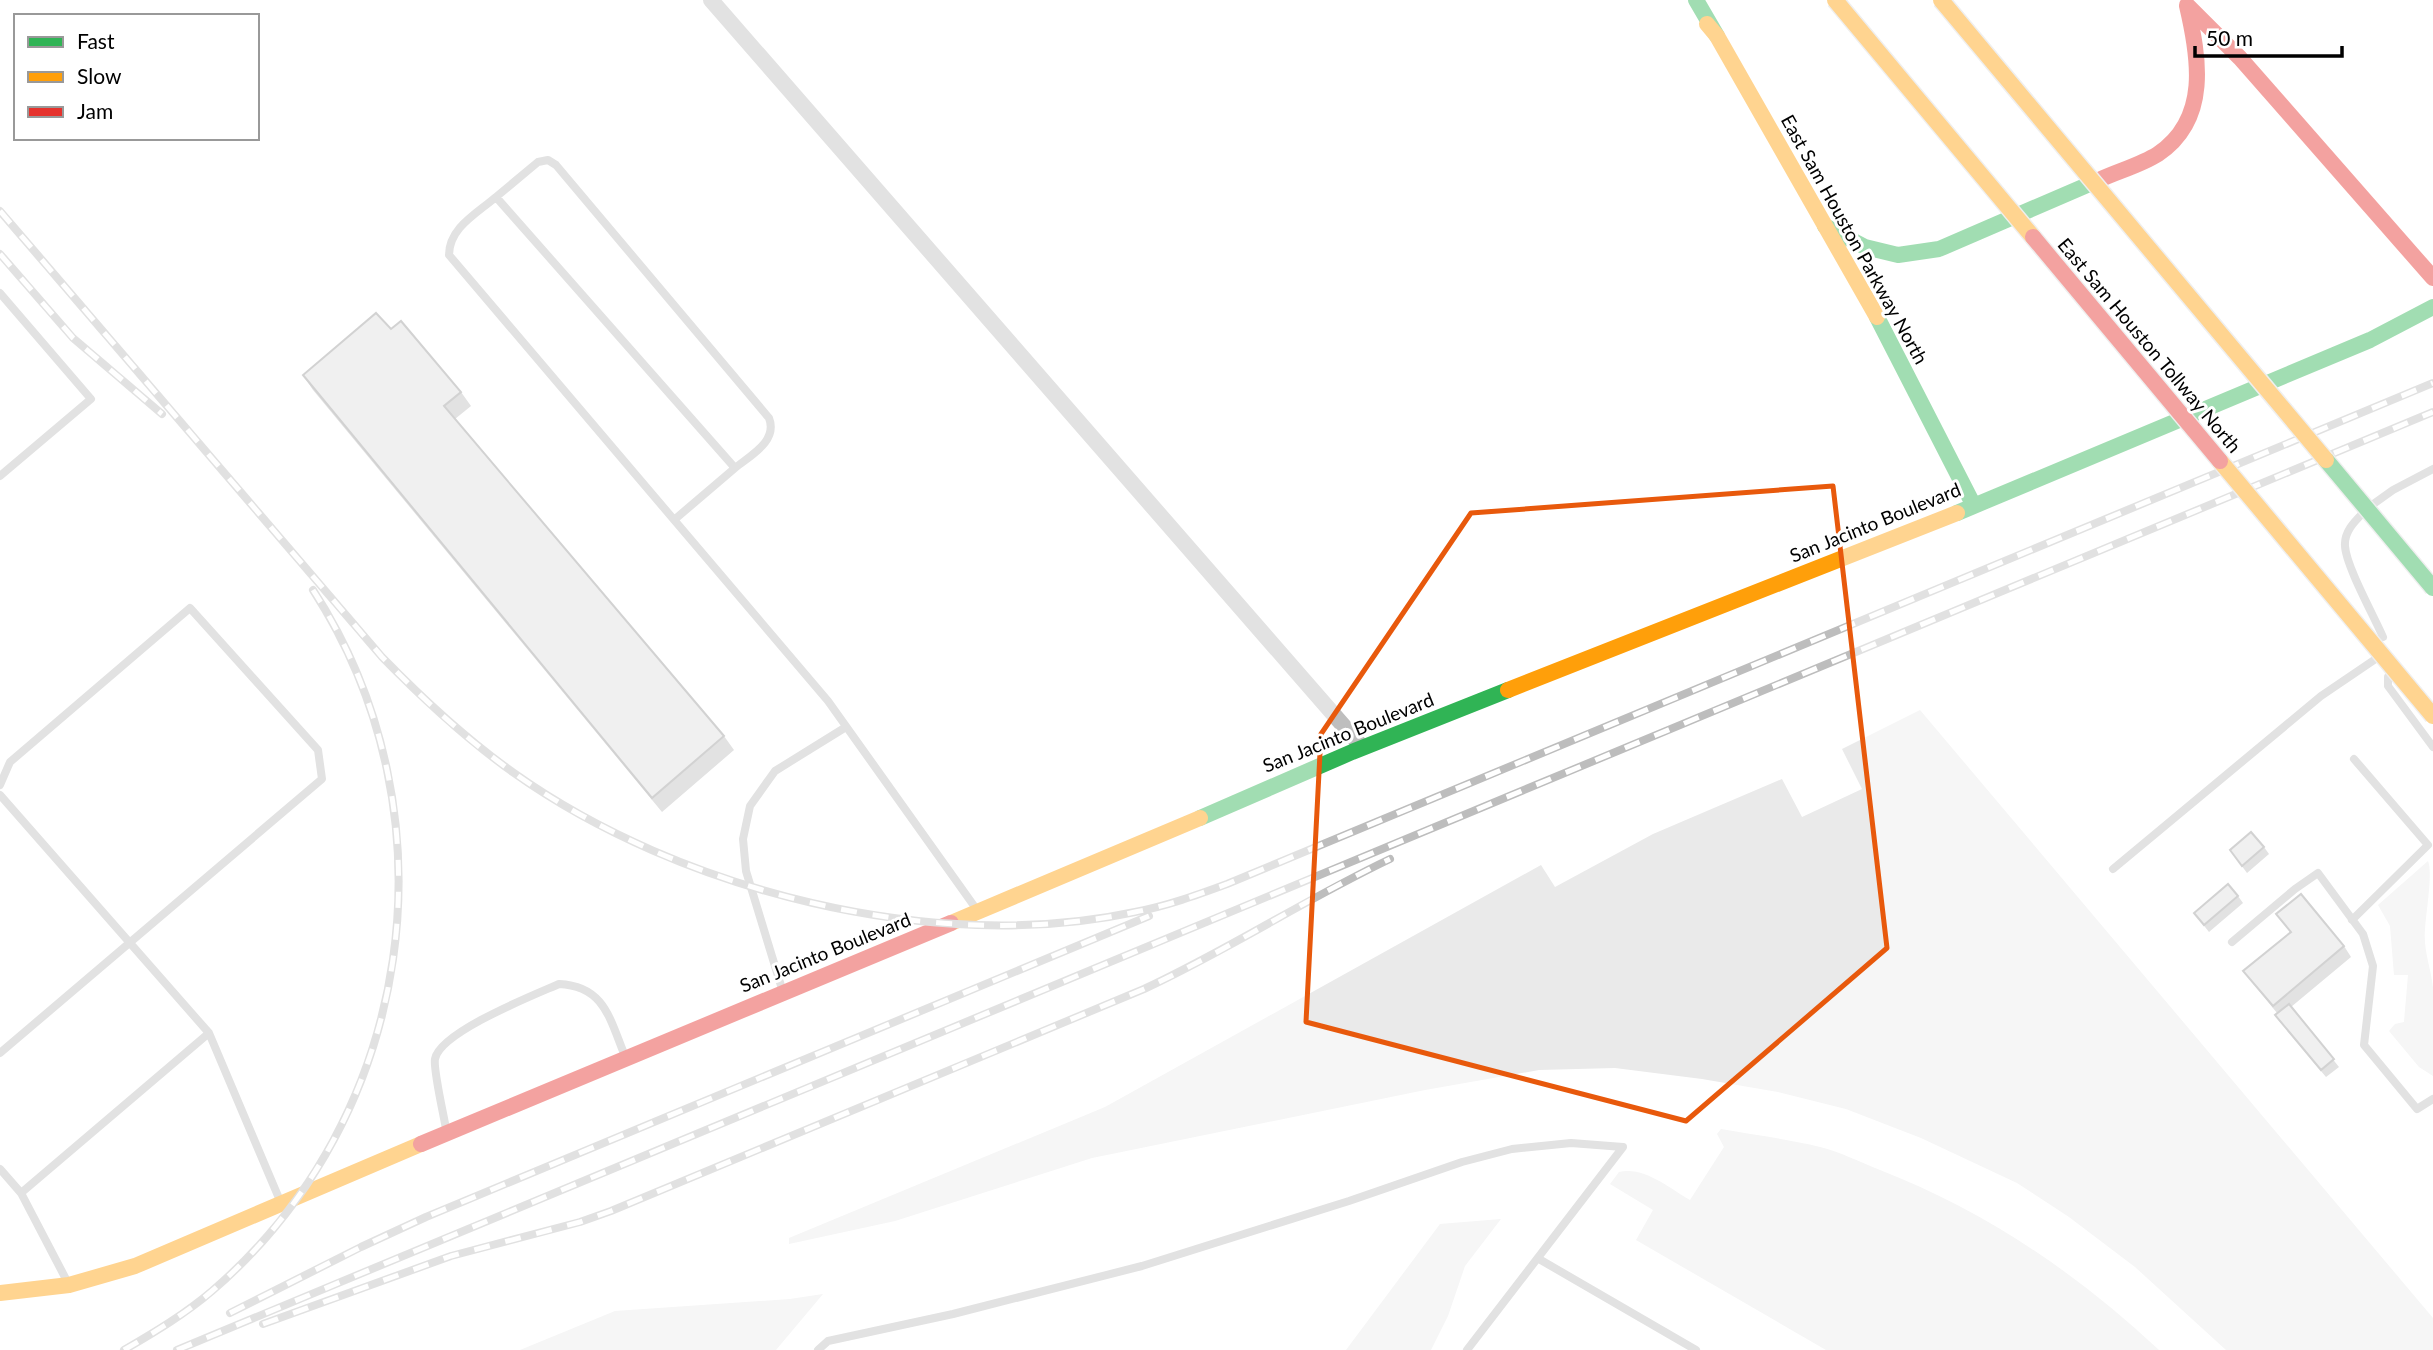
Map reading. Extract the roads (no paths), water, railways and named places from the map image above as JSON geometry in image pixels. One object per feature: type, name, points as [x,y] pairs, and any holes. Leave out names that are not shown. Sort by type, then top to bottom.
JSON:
[{"type":"main road","name":"East Sam Houston Parkway North","points":[[1687,0],[1717,36],[1825,226],[1876,316],[1974,506]]},
{"type":"main road","points":[[1696,0],[1717,36]]},
{"type":"main road","name":"East Sam Houston Tollway North","points":[[1835,0],[2433,716]]},
{"type":"main road","points":[[1941,0],[2433,588]]},
{"type":"main road","points":[[1825,226],[1865,247],[1898,255],[1939,248],[2158,154],[2181,132],[2196,100],[2200,65],[2184,3]]},
{"type":"main road","points":[[2184,3],[2240,58],[2433,278]]},
{"type":"main road","name":"San Jacinto Boulevard","points":[[0,1293],[69,1284],[135,1266],[447,1132],[979,912],[1362,747],[1974,506],[2370,340],[2433,307]]},
{"type":"street","points":[[711,0],[1362,747]]},
{"type":"lane","points":[[674,520],[770,438],[772,427],[769,418],[556,165],[548,160],[538,162],[455,231],[449,244],[449,255],[674,520],[828,701],[979,912]]},
{"type":"lane","points":[[496,197],[735,468]]},
{"type":"lane","points":[[0,293],[91,399],[0,476]]},
{"type":"lane","points":[[2433,469],[2393,490],[2368,508],[2350,525],[2344,545],[2385,641],[2388,686],[2433,747]]},
{"type":"lane","points":[[0,785],[10,762],[190,608],[318,750],[322,779],[0,1053]]},
{"type":"lane","points":[[2113,869],[2321,696],[2386,652]]},
{"type":"lane","points":[[783,992],[746,871],[743,839],[750,806],[775,771],[846,727]]},
{"type":"lane","points":[[2352,920],[2431,847],[2354,758]]},
{"type":"lane","points":[[0,795],[209,1034],[282,1204]]},
{"type":"lane","points":[[2232,942],[2318,873],[2362,934],[2373,966],[2364,1045],[2417,1109],[2433,1099]]},
{"type":"lane","points":[[447,1132],[435,1059],[441,1047],[457,1033],[559,984],[576,985],[590,991],[607,1012],[626,1057]]},
{"type":"lane","points":[[21,1193],[209,1034]]},
{"type":"lane","points":[[818,1350],[828,1340],[953,1314],[1142,1266],[1499,1152],[1571,1143],[1623,1147],[1467,1350]]},
{"type":"lane","points":[[0,1169],[21,1193],[69,1284]]},
{"type":"lane","points":[[1539,1259],[1696,1350]]},
{"type":"railway","points":[[0,211],[382,657],[445,718],[514,773],[580,815],[653,851],[731,880],[812,903],[894,918],[977,925],[1058,923],[1135,912],[1227,884],[2433,383]]},
{"type":"railway","points":[[0,254],[73,338],[162,414]]},
{"type":"railway","points":[[177,1350],[2433,412]]},
{"type":"railway","points":[[124,1350],[180,1315],[212,1291],[281,1220],[334,1140],[371,1052],[393,959],[398,864],[387,770],[359,677],[313,590]]},
{"type":"railway","points":[[263,1324],[451,1256],[580,1222],[611,1211],[1144,989],[1390,859]]},
{"type":"railway","points":[[230,1313],[426,1217],[1149,916]]}]
